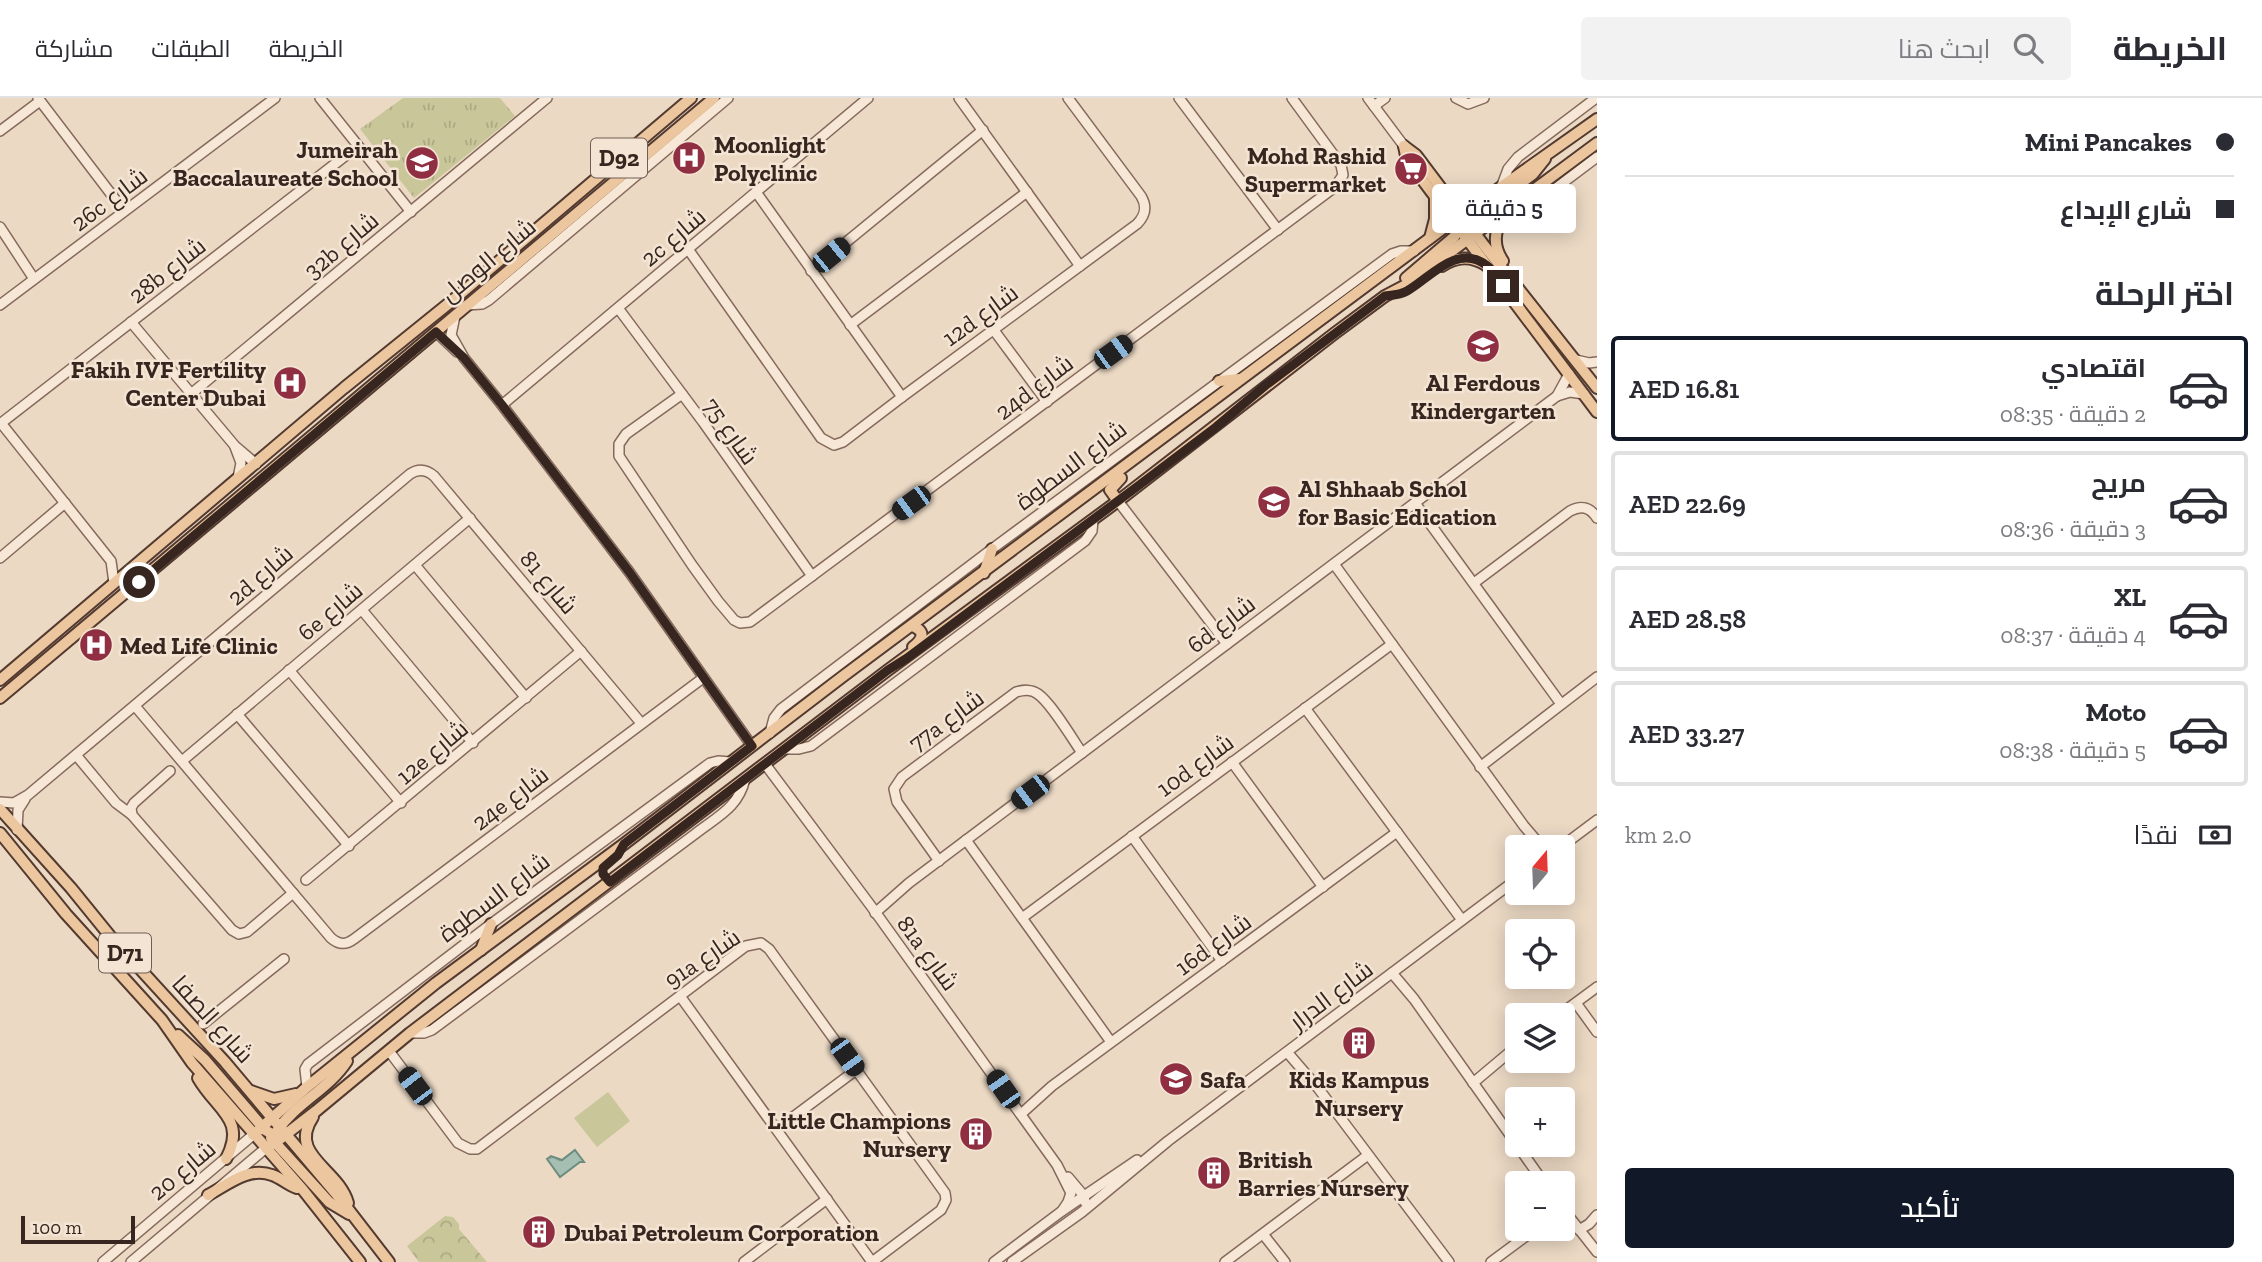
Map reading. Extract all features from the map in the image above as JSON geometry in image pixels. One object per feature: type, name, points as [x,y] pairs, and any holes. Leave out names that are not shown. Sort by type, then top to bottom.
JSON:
[{"type":"main road","name":"شارع الوصل","points":[[0,680],[691,98]]},
{"type":"main road","name":"شارع الوصل","points":[[0,698],[710,100]]},
{"type":"main road","name":"شارع السطوة","points":[[257,1126],[275,1134],[296,1127],[410,1033],[888,670],[1093,520],[1385,296],[1406,285],[1465,227],[1499,187],[1597,119]]},
{"type":"main road","name":"شارع السطوة","points":[[275,1134],[307,1087],[481,950],[912,626],[1429,240],[1505,212],[1597,143]]},
{"type":"main road","points":[[1404,146],[1416,155],[1438,193],[1465,227],[1597,383]]},
{"type":"main road","points":[[1465,227],[1533,174],[1547,156]]},
{"type":"main road","points":[[1438,193],[1474,198],[1499,187]]},
{"type":"main road","points":[[1429,240],[1438,193]]},
{"type":"main road","points":[[1505,212],[1497,228],[1496,243],[1501,258],[1517,279],[1520,290]]},
{"type":"main road","points":[[1465,227],[1487,266],[1597,411]]},
{"type":"main road","points":[[1385,296],[1408,290],[1455,259],[1472,259],[1487,266]]},
{"type":"main road","points":[[436,332],[434,323],[453,305],[458,296]]},
{"type":"main road","points":[[1569,374],[1582,379],[1597,398]]},
{"type":"main road","points":[[1219,381],[1246,377]]},
{"type":"main road","points":[[1118,501],[1111,493],[1111,486],[1129,472],[1135,460]]},
{"type":"main road","points":[[162,562],[180,541],[256,474],[256,464]]},
{"type":"main road","points":[[984,573],[992,549]]},
{"type":"main road","points":[[888,670],[902,654],[921,640],[922,632],[912,626]]},
{"type":"main road","points":[[0,688],[15,675],[23,662]]},
{"type":"main road","name":"شارع الصفا","points":[[0,809],[248,1089],[275,1134],[352,1216],[389,1262]]},
{"type":"main road","name":"شارع الصفا","points":[[0,833],[66,914],[162,1020],[192,1063],[257,1126],[275,1134]]},
{"type":"main road","points":[[610,882],[603,874],[603,868],[618,855],[624,844]]},
{"type":"main road","points":[[481,950],[491,924]]},
{"type":"main road","points":[[162,1020],[205,1060],[257,1126]]},
{"type":"main road","points":[[351,1053],[338,1073],[289,1116],[275,1134],[326,1198],[352,1216]]},
{"type":"main road","points":[[192,1063],[202,1085],[234,1129],[234,1142],[226,1159]]},
{"type":"main road","points":[[248,1089],[264,1097],[279,1099],[307,1087]]},
{"type":"main road","points":[[316,1111],[305,1129],[306,1146],[342,1189],[352,1216]]},
{"type":"main road","points":[[289,1116],[289,1124],[296,1127]]},
{"type":"main road","name":"شارع الصفا","points":[[275,1134],[274,1158],[360,1262]]},
{"type":"main road","points":[[208,1195],[256,1172],[268,1173],[303,1190]]},
{"type":"street","name":"26c شارع","points":[[0,305],[275,98]]},
{"type":"street","points":[[320,98],[411,212]]},
{"type":"street","name":"32b شارع","points":[[191,394],[547,98]]},
{"type":"street","points":[[668,118],[677,98]]},
{"type":"street","points":[[467,305],[482,304],[489,300],[727,98]]},
{"type":"street","name":"2c شارع","points":[[502,405],[868,98]]},
{"type":"street","points":[[959,98],[1080,266]]},
{"type":"street","name":"12d شارع","points":[[688,249],[821,438],[834,444],[844,442],[1137,223],[1145,212],[1141,196],[1068,98]]},
{"type":"street","points":[[1179,98],[1278,230]]},
{"type":"street","name":"24d شارع","points":[[682,394],[626,434],[619,444],[619,456],[692,565],[734,620],[743,623],[753,621],[1335,187],[1343,175],[1338,161],[1292,98]]},
{"type":"street","points":[[1385,98],[1371,102],[1404,146]]},
{"type":"street","points":[[1455,98],[1468,104],[1484,98]]},
{"type":"street","name":"شارع السطوة","points":[[1499,187],[1518,157],[1596,98]]},
{"type":"street","points":[[0,131],[39,99],[124,211]]},
{"type":"street","points":[[811,271],[983,130]]},
{"type":"street","name":"28b شارع","points":[[0,424],[358,146]]},
{"type":"street","name":"شارع السطوة","points":[[1518,202],[1544,197],[1597,157]]},
{"type":"street","points":[[756,192],[902,397]]},
{"type":"street","points":[[850,326],[1027,192]]},
{"type":"street","points":[[0,227],[34,279]]},
{"type":"street","name":"شارع السطوة","points":[[770,733],[774,718],[781,709],[992,549],[1392,254],[1414,251]]},
{"type":"street","name":"شارع 75","points":[[618,308],[812,576]]},
{"type":"street","points":[[455,316],[452,335],[464,358]]},
{"type":"street","points":[[131,322],[235,446],[256,464]]},
{"type":"street","points":[[993,329],[1046,402]]},
{"type":"street","points":[[436,332],[464,358],[502,405],[630,573],[752,746]]},
{"type":"street","points":[[1576,360],[1597,362]]},
{"type":"street","name":"6d شارع","points":[[873,909],[1557,396],[1569,374]]},
{"type":"street","points":[[1557,396],[1570,392],[1584,394]]},
{"type":"street","points":[[0,424],[111,561],[114,583]]},
{"type":"street","points":[[235,446],[241,463],[237,478]]},
{"type":"street","name":"شارع 81","points":[[423,470],[435,476],[641,723]]},
{"type":"street","name":"2d شارع","points":[[0,802],[14,803],[28,795],[410,474],[423,470]]},
{"type":"street","points":[[1118,501],[1227,644]]},
{"type":"street","points":[[0,558],[65,503]]},
{"type":"street","points":[[1415,503],[1560,704]]},
{"type":"street","points":[[1474,583],[1570,510],[1583,507],[1596,516]]},
{"type":"street","name":"6e شارع","points":[[182,761],[470,518]]},
{"type":"street","name":"شارع السطوة","points":[[786,749],[804,748],[813,744],[954,641],[1085,541],[1092,531],[1093,520]]},
{"type":"street","points":[[111,561],[132,568]]},
{"type":"street","points":[[1334,564],[1532,835]]},
{"type":"street","points":[[415,565],[526,698]]},
{"type":"street","points":[[362,610],[473,743]]},
{"type":"street","name":"10d شارع","points":[[1022,918],[1391,644]]},
{"type":"street","name":"12e شارع","points":[[306,880],[581,651]]},
{"type":"street","points":[[289,670],[401,803]]},
{"type":"street","points":[[1480,767],[1597,677]]},
{"type":"street","name":"24e شارع","points":[[293,893],[331,938],[339,943],[354,939],[703,678]]},
{"type":"street","name":"77a شارع","points":[[939,861],[897,802],[894,789],[902,777],[1016,692],[1023,690],[1030,690],[1042,697],[1082,753]]},
{"type":"street","points":[[76,755],[116,803],[132,815],[235,933],[247,932],[293,893],[135,706]]},
{"type":"street","points":[[1305,708],[1460,922]]},
{"type":"street","points":[[237,714],[349,846]]},
{"type":"street","name":"شارع السطوة","points":[[307,1087],[305,1069],[308,1064],[491,924],[710,763],[731,762]]},
{"type":"street","points":[[1232,762],[1323,887]]},
{"type":"street","name":"81a شارع","points":[[765,764],[1057,1165],[1084,1196]]},
{"type":"street","points":[[132,815],[131,808],[134,803],[170,771]]},
{"type":"street","name":"شارع السطوة","points":[[410,1033],[432,1030],[695,834],[735,803],[742,792],[745,779]]},
{"type":"street","points":[[17,830],[18,810],[28,795]]},
{"type":"street","points":[[1575,836],[1597,820]]},
{"type":"street","points":[[1524,826],[1529,835]]},
{"type":"street","name":"16d شارع","points":[[1019,1111],[1396,832]]},
{"type":"street","points":[[1132,836],[1222,961]]},
{"type":"street","points":[[966,840],[1111,1042]]},
{"type":"street","name":"شارع الدرار","points":[[1000,1260],[1062,1211],[1168,1140],[1505,888]]},
{"type":"street","name":"91a شارع","points":[[389,1051],[458,1143],[470,1149],[477,1149],[746,946],[761,943],[769,949],[946,1197],[941,1210],[872,1262]]},
{"type":"street","points":[[203,1024],[284,959]]},
{"type":"street","points":[[1395,971],[1536,1171]]},
{"type":"street","points":[[1597,987],[1576,1003],[1597,1032]]},
{"type":"street","points":[[680,996],[872,1262]]},
{"type":"street","points":[[1289,1050],[1449,1262]]},
{"type":"street","points":[[1471,1080],[1505,1056]]},
{"type":"street","points":[[777,1129],[856,1070]]},
{"type":"street","name":"شارع 20","points":[[103,1262],[226,1159],[257,1126]]},
{"type":"street","name":"شارع 20","points":[[131,1262],[275,1134]]},
{"type":"street","name":"شارع الدرار","points":[[1013,1262],[1082,1212],[1168,1140]]},
{"type":"street","points":[[1225,1262],[1368,1155]]},
{"type":"street","name":"81a شارع","points":[[1057,1165],[1071,1193],[1062,1211]]},
{"type":"street","points":[[1082,1212],[1084,1196]]},
{"type":"street","points":[[747,1261],[827,1199]]},
{"type":"street","points":[[1579,1230],[1597,1215]]},
{"type":"street","points":[[1575,1225],[1597,1252]]},
{"type":"street","points":[[1027,1262],[1052,1233]]},
{"type":"street","points":[[1263,1234],[1284,1262]]},
{"type":"street","points":[[1492,1262],[1520,1241]]},
{"type":"green space","name":"Jumeirah Baccalaureate School","points":[[403,98],[500,98],[515,116],[414,198],[360,129]]},
{"type":"green space","points":[[608,1092],[630,1121],[597,1147],[574,1118]]},
{"type":"green space","points":[[445,1216],[453,1217],[459,1224],[459,1229],[487,1262],[419,1262],[407,1246]]},
{"type":"water","points":[[575,1150],[584,1162],[580,1162],[560,1177],[547,1159],[551,1156],[562,1160]]},
{"type":"place","name":"Moonlight Polyclinic","points":[[689,158]]},
{"type":"place","name":"Jumeirah Baccalaureate School","points":[[422,163]]},
{"type":"place","name":"Mohd Rashid Supermarket","points":[[1411,169]]},
{"type":"place","name":"Al Ferdous Kindergarten","points":[[1483,346]]},
{"type":"place","name":"Fakih IVF Fertility Center Dubai","points":[[290,383]]},
{"type":"place","name":"Al Shhaab Schol for Basic Edication","points":[[1274,502]]},
{"type":"place","name":"Med Life Clinic","points":[[96,645]]},
{"type":"place","name":"Kids Kampus Nursery","points":[[1359,1043]]},
{"type":"place","name":"Safa","points":[[1176,1079]]},
{"type":"place","name":"Little Champions Nursery","points":[[976,1134]]},
{"type":"place","name":"British Barries Nursery","points":[[1214,1173]]},
{"type":"place","name":"Dubai Petroleum Corporation","points":[[539,1232]]},
{"type":"route","points":[[139,582],[436,332],[464,358],[502,405],[630,573],[752,746],[624,844],[621,852],[603,868],[604,877],[610,882],[888,670],[1138,486],[1385,296],[1401,294],[1447,263],[1464,258],[1487,266],[1503,286]]}]
